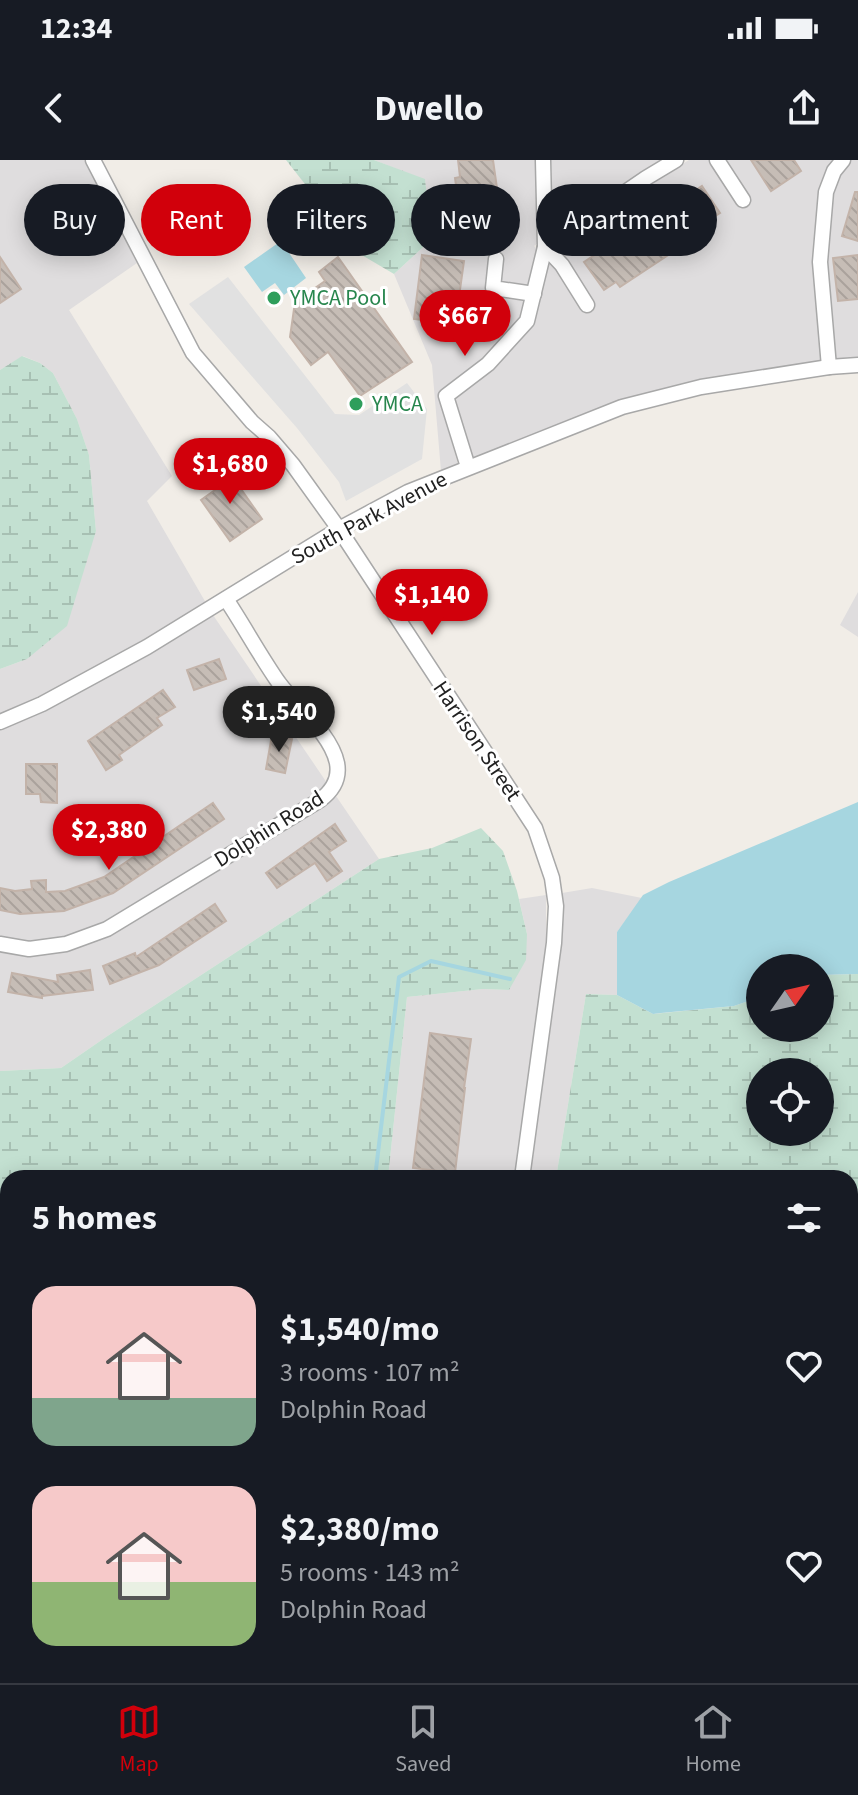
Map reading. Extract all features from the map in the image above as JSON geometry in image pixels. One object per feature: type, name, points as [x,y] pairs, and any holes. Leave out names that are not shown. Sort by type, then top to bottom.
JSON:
[{"type":"street","name":"Harrison Street","points":[[93,160],[193,353],[293,465],[339,529],[535,828],[552,878],[556,906],[554,943],[523,1170]]},
{"type":"street","points":[[543,160],[544,184]]},
{"type":"street","points":[[637,184],[676,160]]},
{"type":"street","points":[[717,160],[743,200]]},
{"type":"street","points":[[829,367],[820,262],[826,192],[834,171],[843,160]]},
{"type":"street","points":[[468,467],[446,396],[488,364],[527,321],[543,256]]},
{"type":"street","points":[[554,256],[587,305]]},
{"type":"street","points":[[496,259],[493,288],[534,294]]},
{"type":"street","name":"South Park Avenue","points":[[0,722],[42,704],[147,647],[339,529],[408,492],[468,467],[622,407],[701,387],[858,365]]},
{"type":"street","name":"Dolphin Road","points":[[0,944],[29,949],[54,946],[107,929],[331,791],[337,763],[329,746],[281,685],[226,599]]},
{"type":"shaded area","points":[[0,160],[84,160],[96,184],[24,184],[24,256],[125,256],[125,240],[137,263],[69,310],[172,476],[147,501],[206,603],[40,697],[0,714],[0,669],[27,659],[96,531],[89,455],[77,419],[53,373],[23,356],[0,370]]},
{"type":"shaded area","points":[[374,160],[535,160],[536,253],[520,318],[483,359],[442,391],[439,399],[458,464],[441,471],[432,365],[394,274],[414,256],[520,256],[520,184],[425,184],[425,180]]},
{"type":"shaded area","points":[[551,160],[663,160],[627,184],[551,184]]},
{"type":"shaded area","points":[[689,160],[858,160],[858,357],[700,379],[619,400],[473,458],[455,398],[494,368],[533,325],[551,256],[717,256],[717,184],[650,184]]},
{"type":"shaded area","points":[[228,277],[335,414],[359,415],[407,383],[427,409],[422,459],[346,501],[339,482],[297,428],[189,304]]},
{"type":"shaded area","points":[[858,592],[858,637],[840,625]]},
{"type":"shaded area","points":[[213,615],[327,783],[325,787],[104,923],[65,937],[30,942],[0,937],[0,729],[45,710]]},
{"type":"shaded area","points":[[336,796],[379,859],[61,1068],[0,1071],[0,952],[27,956],[69,951],[111,935]]},
{"type":"shaded area","points":[[592,888],[642,898],[617,932],[617,995],[586,994],[557,1170],[531,1170],[562,943],[562,893]]},
{"type":"shaded area","points":[[546,895],[546,943],[516,1170],[389,1170],[407,997],[483,989],[509,990],[527,934],[519,899]]},
{"type":"green space","points":[[286,160],[374,160],[425,179],[426,184],[411,184],[411,256],[414,256],[394,274],[363,256],[395,256],[395,184],[305,184]]},
{"type":"green space","points":[[22,356],[40,363],[53,373],[77,419],[89,455],[96,531],[67,626],[27,659],[0,669],[0,370]]},
{"type":"green space","points":[[481,828],[503,851],[527,934],[526,960],[509,990],[483,989],[407,997],[389,1170],[0,1170],[0,1071],[61,1068],[379,859],[432,848]]},
{"type":"green space","points":[[858,974],[858,1170],[557,1170],[586,994],[617,995],[653,1014],[734,1006],[746,1002],[746,1042],[834,1042],[834,975]]},
{"type":"water","points":[[267,251],[267,256],[291,256],[306,278],[284,295],[275,283],[262,292],[244,267]]},
{"type":"water","points":[[858,802],[858,974],[834,975],[834,954],[746,954],[746,1002],[734,1006],[653,1014],[617,995],[617,932],[643,895]]},
{"type":"building","points":[[458,160],[493,160],[496,184],[456,184],[455,178],[460,177]]},
{"type":"building","points":[[751,160],[794,160],[801,171],[771,191]]},
{"type":"building","points":[[855,192],[858,192],[858,241],[842,236]]},
{"type":"building","points":[[858,255],[858,299],[838,301],[833,258]]},
{"type":"building","points":[[422,256],[464,261],[457,311],[452,311],[451,324],[414,319]]},
{"type":"building","points":[[593,256],[667,256],[620,287],[616,282],[604,290],[584,262]]},
{"type":"building","points":[[0,257],[21,289],[0,303]]},
{"type":"building","points":[[338,257],[412,362],[360,396],[328,352],[311,365],[290,337],[295,302],[325,281],[319,272]]},
{"type":"building","points":[[227,469],[262,519],[230,541],[201,500],[215,490],[209,481]]},
{"type":"building","points":[[219,659],[226,679],[194,690],[187,670]]},
{"type":"building","points":[[163,690],[175,707],[157,718],[162,725],[119,755],[122,760],[106,770],[88,741]]},
{"type":"building","points":[[244,692],[263,721],[245,733],[228,707],[228,702]]},
{"type":"building","points":[[272,735],[292,739],[285,773],[266,769]]},
{"type":"building","points":[[26,764],[57,764],[57,803],[41,802],[40,794],[26,794]]},
{"type":"building","points":[[213,803],[224,819],[113,893],[64,911],[20,914],[0,910],[0,888],[15,891],[32,889],[31,881],[46,880],[46,892],[65,891],[104,877]]},
{"type":"building","points":[[335,824],[346,841],[329,852],[342,871],[327,881],[315,863],[277,888],[266,873]]},
{"type":"building","points":[[215,904],[226,921],[159,965],[110,984],[103,966],[135,953],[136,957]]},
{"type":"building","points":[[90,970],[93,990],[42,998],[8,992],[12,973],[58,982],[57,975]]},
{"type":"building","points":[[430,1033],[471,1039],[455,1170],[413,1168]]},
{"type":"waterway","points":[[376,1170],[399,977],[431,961],[510,979]]},
{"type":"place","name":"YMCA Pool","points":[[274,298]]},
{"type":"place","name":"YMCA","points":[[356,404]]}]
